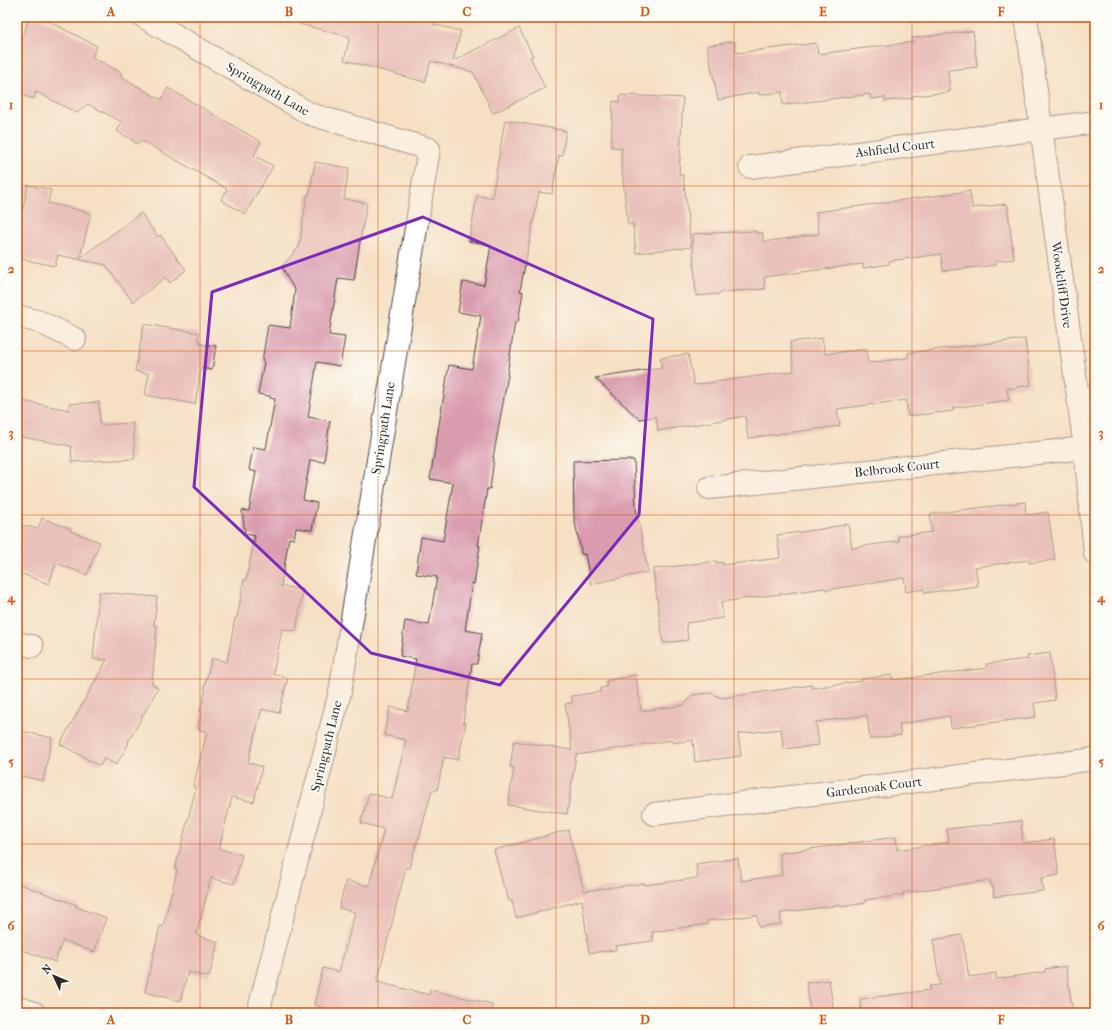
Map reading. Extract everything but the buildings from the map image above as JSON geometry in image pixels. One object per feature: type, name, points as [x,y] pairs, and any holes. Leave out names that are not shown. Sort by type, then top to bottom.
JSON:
[{"type":"street","name":"Springpath Lane","points":[[144,17],[310,114],[429,149],[340,692],[258,1013]]},
{"type":"street","name":"Woodcliff Drive","points":[[1026,17],[1041,129],[1090,448],[1095,553]]},
{"type":"street","name":"Ashfield Court","points":[[750,167],[1095,122]]},
{"type":"street","points":[[17,316],[40,322],[75,339]]},
{"type":"street","name":"Belbrook Court","points":[[709,488],[1090,448]]},
{"type":"street","name":"Gardenoak Court","points":[[654,814],[1095,759]]},
{"type":"street","points":[[17,1007],[34,1013]]},
{"type":"highlighted area","points":[[423,217],[653,319],[639,515],[500,685],[371,653],[194,487],[212,292]]}]
